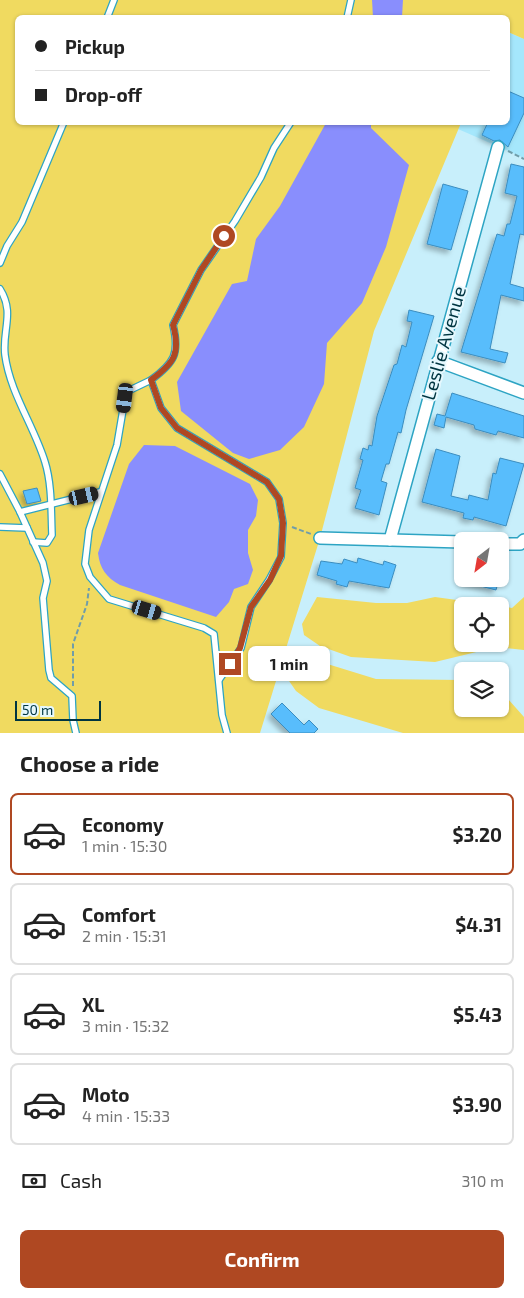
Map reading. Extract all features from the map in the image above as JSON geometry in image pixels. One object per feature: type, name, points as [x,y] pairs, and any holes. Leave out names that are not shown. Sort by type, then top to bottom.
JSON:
[{"type":"street","name":"Leslie Avenue","points":[[390,540],[438,361],[502,149]]},
{"type":"street","points":[[438,361],[524,393]]},
{"type":"street","points":[[320,538],[454,542]]},
{"type":"street","points":[[509,544],[520,544],[524,540]]},
{"type":"lane","points":[[108,15],[114,0]]},
{"type":"lane","points":[[348,15],[351,0]]},
{"type":"lane","points":[[0,263],[7,246],[22,222],[63,125]]},
{"type":"lane","points":[[226,733],[222,715],[214,634],[204,628],[109,599],[90,577],[85,564],[89,530],[117,445],[126,392],[151,380],[168,367],[176,354],[176,339],[173,325],[201,270],[235,221],[261,177],[274,148],[290,125]]},
{"type":"lane","points":[[0,289],[8,307],[4,342],[5,358],[12,383],[46,464],[52,534],[47,543],[33,542]]},
{"type":"lane","points":[[151,380],[161,408],[177,428],[267,482],[279,499],[283,523],[281,556],[270,580],[251,607],[240,648],[219,680]]},
{"type":"lane","points":[[0,474],[20,512],[47,581],[44,598],[49,670],[51,678],[72,696],[73,720],[76,733]]},
{"type":"lane","points":[[20,512],[100,492]]},
{"type":"lane","points":[[0,527],[27,528]]},
{"type":"path","points":[[502,149],[524,159]]},
{"type":"path","points":[[283,523],[320,538]]},
{"type":"path","points":[[72,696],[73,644],[87,604],[90,577]]},
{"type":"shaded area","points":[[0,0],[524,0],[524,39],[510,33],[510,15],[15,15],[15,125],[460,125],[374,331],[320,538],[260,733],[0,733]]},
{"type":"shaded area","points":[[372,0],[403,0],[402,15],[373,15]]},
{"type":"shaded area","points":[[510,33],[524,39],[524,158],[458,129],[460,125],[510,125]]},
{"type":"shaded area","points":[[325,125],[371,125],[371,128],[409,165],[386,247],[362,303],[327,343],[324,384],[304,427],[280,450],[249,459],[233,453],[181,411],[177,382],[232,284],[247,281],[256,239],[280,206]]},
{"type":"shaded area","points":[[144,445],[175,446],[250,484],[258,500],[256,516],[248,530],[248,553],[253,570],[248,584],[234,589],[229,602],[216,617],[120,585],[107,576],[100,564],[98,553],[129,464]]},
{"type":"shaded area","points":[[317,597],[376,603],[407,603],[435,597],[454,600],[454,652],[476,652],[435,662],[351,657],[320,646],[304,635],[302,624]]},
{"type":"shaded area","points":[[524,597],[524,650],[509,648],[509,608],[512,608]]},
{"type":"shaded area","points":[[308,658],[376,679],[454,680],[454,717],[509,717],[509,700],[524,717],[524,733],[403,733],[319,708],[296,691],[287,678],[293,665]]},
{"type":"building","points":[[510,92],[524,98],[524,113],[508,147],[500,140],[494,141],[482,135],[487,125],[510,125]]},
{"type":"building","points":[[511,164],[524,167],[524,235],[520,234],[510,284],[524,288],[524,301],[501,295],[490,349],[508,353],[505,363],[461,352],[497,234],[504,236],[507,224],[510,224],[517,196],[505,193]]},
{"type":"building","points":[[443,184],[468,191],[451,250],[427,244]]},
{"type":"building","points":[[409,310],[434,316],[401,433],[398,432],[389,464],[386,464],[381,481],[387,483],[379,515],[355,508],[361,490],[355,488],[363,460],[360,459],[363,448],[368,450],[369,445],[372,446],[377,416],[394,365],[397,364],[402,345],[406,347],[412,322],[407,321]]},
{"type":"building","points":[[452,393],[524,416],[524,438],[498,431],[496,435],[475,429],[474,425],[446,417],[444,428],[434,425],[437,414],[445,416]]},
{"type":"building","points":[[436,449],[460,456],[451,496],[468,500],[469,495],[488,500],[493,473],[496,474],[500,458],[524,464],[506,526],[474,517],[473,520],[463,518],[464,513],[422,502]]},
{"type":"building","points":[[37,488],[41,501],[27,504],[23,491]]},
{"type":"building","points":[[358,558],[383,565],[384,561],[396,565],[389,588],[349,581],[347,587],[336,584],[337,581],[317,575],[321,561],[342,564],[344,559],[357,563]]},
{"type":"building","points":[[282,703],[304,725],[309,720],[318,729],[314,733],[290,733],[271,714]]},
{"type":"route","points":[[224,236],[201,270],[173,325],[176,339],[176,354],[168,367],[151,380],[161,408],[177,428],[247,468],[267,482],[279,499],[283,523],[281,556],[270,580],[251,607],[240,648],[230,664]]}]
